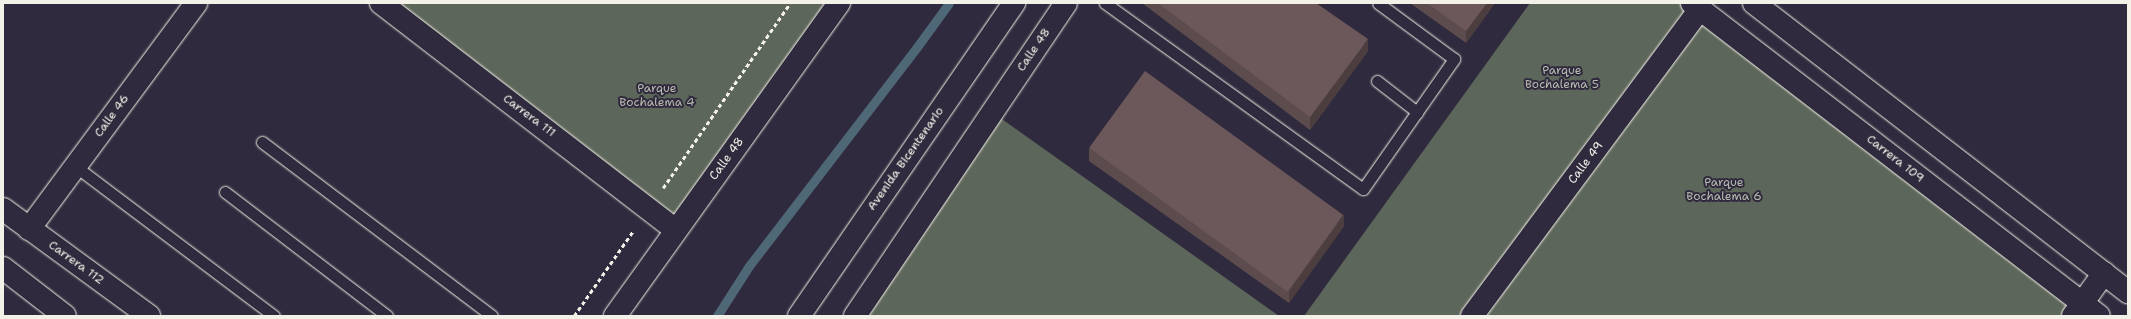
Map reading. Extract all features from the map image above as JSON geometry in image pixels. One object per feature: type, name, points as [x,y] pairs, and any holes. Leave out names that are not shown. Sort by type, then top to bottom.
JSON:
[{"type":"street","name":"Calle 46","points":[[29,229],[196,3]]},
{"type":"street","name":"Carrera 111","points":[[381,3],[676,230]]},
{"type":"street","name":"Calle 48","points":[[615,316],[839,3]]},
{"type":"street","name":"Avenida Bicentenario","points":[[798,316],[1014,3]]},
{"type":"street","name":"Calle 48","points":[[855,316],[1066,3]]},
{"type":"street","points":[[1754,3],[2128,292]]},
{"type":"street","name":"Carrera 109","points":[[1696,6],[2085,312]]},
{"type":"street","name":"Calle 49","points":[[1472,316],[1696,6]]},
{"type":"street","name":"Carrera 112","points":[[3,209],[149,316]]},
{"type":"street","points":[[3,268],[65,316]]},
{"type":"street","points":[[2085,312],[2104,273]]},
{"type":"lane","points":[[1105,3],[1363,189],[1454,59],[1378,3]]},
{"type":"lane","points":[[1377,81],[1417,112]]},
{"type":"lane","points":[[262,142],[492,316]]},
{"type":"lane","points":[[75,166],[274,316]]},
{"type":"lane","points":[[225,192],[387,316]]},
{"type":"path","points":[[574,316],[790,3]]},
{"type":"green space","name":"Parque Bochalema 4","points":[[381,3],[839,3],[676,230]]},
{"type":"green space","name":"Parque Bochalema 6","points":[[1530,3],[1692,3],[2082,303],[2073,316],[1304,316]]},
{"type":"green space","points":[[992,112],[1279,316],[855,316]]},
{"type":"building","points":[[1158,3],[1316,3],[1368,39],[1310,117]]},
{"type":"building","points":[[1427,3],[1487,3],[1466,31]]},
{"type":"building","points":[[1145,71],[1343,215],[1287,292],[1089,148]]},
{"type":"waterway","points":[[717,316],[749,266],[949,3]]},
{"type":"park label","name":"Parque Bochalema 5","points":[[1562,78]]}]
